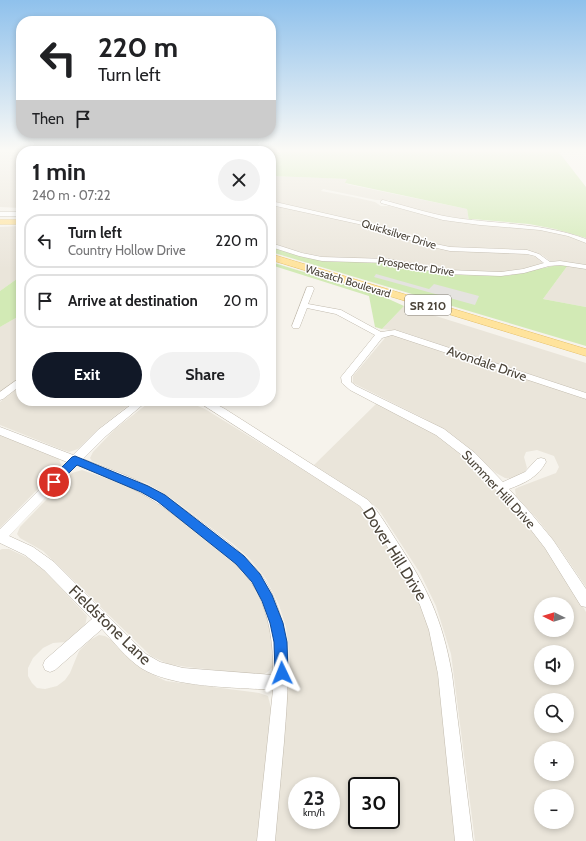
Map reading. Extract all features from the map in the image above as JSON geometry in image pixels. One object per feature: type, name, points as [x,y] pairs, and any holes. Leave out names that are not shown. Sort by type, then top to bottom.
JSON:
[{"type":"main road","points":[[0,222],[16,222]]},
{"type":"main road","name":"Wasatch Boulevard","points":[[276,259],[586,353]]},
{"type":"street","points":[[383,202],[457,221],[542,227],[563,232],[586,241]]},
{"type":"street","name":"Quicksilver Drive","points":[[276,204],[365,224],[430,245],[450,248],[527,252],[537,255],[549,264]]},
{"type":"street","points":[[0,214],[16,214]]},
{"type":"street","name":"Prospector Drive","points":[[276,246],[322,259],[388,261],[432,270],[456,273],[501,274],[549,264],[566,264],[586,267]]},
{"type":"street","points":[[296,326],[310,290]]},
{"type":"street","name":"Avondale Drive","points":[[304,305],[338,312],[384,334],[398,333],[586,396]]},
{"type":"street","name":"Summer Hill Drive","points":[[384,334],[347,374],[347,383],[354,388],[422,422],[471,456],[501,488],[549,544],[586,601]]},
{"type":"street","points":[[0,397],[16,384]]},
{"type":"street","points":[[0,537],[102,433],[136,406]]},
{"type":"street","name":"Dover Hill Drive","points":[[210,406],[254,432],[364,503],[376,518],[414,579],[432,617],[441,648],[464,841]]},
{"type":"street","points":[[0,431],[128,481],[161,498],[240,560],[256,578],[268,599],[276,623],[280,642],[281,683],[266,841]]},
{"type":"street","points":[[501,488],[528,477],[536,470],[541,462]]},
{"type":"street","name":"Fieldstone Lane","points":[[0,537],[40,558],[141,659],[153,667],[183,675],[281,683]]},
{"type":"street","points":[[50,665],[102,620]]},
{"type":"shaded area","points":[[0,190],[16,190],[16,208],[0,207]]},
{"type":"shaded area","points":[[276,190],[322,190],[375,202],[381,206],[389,206],[452,221],[517,226],[567,235],[586,243],[586,265],[550,261],[542,255],[526,250],[449,247],[432,244],[374,225],[276,202]]},
{"type":"shaded area","points":[[329,190],[376,190],[467,209],[469,221],[436,215],[392,203],[389,200],[376,200]]},
{"type":"shaded area","points":[[276,205],[365,225],[428,246],[449,250],[525,254],[539,258],[542,263],[531,267],[503,272],[449,271],[386,259],[332,258],[308,254],[276,245]]},
{"type":"shaded area","points":[[16,226],[16,280],[0,291],[0,227]]},
{"type":"shaded area","points":[[568,265],[586,269],[586,307],[543,299]]},
{"type":"shaded area","points":[[376,274],[429,289],[434,284],[479,296],[475,305],[374,277]]},
{"type":"shaded area","points":[[404,306],[586,363],[586,393],[400,331],[382,329]]},
{"type":"shaded area","points":[[16,318],[16,381],[0,393],[0,327]]},
{"type":"shaded area","points":[[390,335],[394,335],[586,399],[586,587],[538,520],[516,496],[515,489],[556,473],[559,467],[554,456],[537,450],[526,452],[524,457],[527,468],[525,472],[511,479],[505,478],[496,473],[452,435],[425,419],[353,383],[353,376],[385,338]]},
{"type":"shaded area","points":[[16,389],[16,406],[128,406],[102,426],[78,449],[69,452],[0,425],[0,402]]},
{"type":"shaded area","points":[[377,403],[446,440],[465,455],[491,481],[542,541],[586,612],[586,841],[475,841],[451,654],[436,606],[420,573],[379,510],[364,497],[314,465]]},
{"type":"shaded area","points":[[145,406],[198,406],[351,498],[363,508],[407,578],[422,609],[432,639],[439,685],[455,841],[275,841],[290,660],[286,627],[279,605],[266,579],[250,559],[232,543],[172,499],[148,484],[92,461],[90,458],[93,452],[115,429]]},
{"type":"shaded area","points":[[0,435],[59,459],[61,465],[0,528]]},
{"type":"shaded area","points":[[82,470],[129,486],[145,495],[176,516],[236,565],[251,582],[262,604],[272,632],[274,665],[269,671],[263,675],[187,667],[168,664],[151,656],[43,551],[20,538],[17,534],[20,527],[72,473]]},
{"type":"shaded area","points":[[9,549],[40,566],[87,616],[85,626],[66,642],[53,643],[43,648],[33,658],[28,668],[28,676],[37,688],[45,689],[57,686],[65,680],[70,673],[79,651],[90,640],[99,635],[105,636],[112,640],[129,658],[145,671],[166,681],[259,693],[268,696],[271,708],[257,841],[0,841],[0,550]]},
{"type":"green space","points":[[379,190],[586,190],[586,238],[555,229],[529,224],[472,219],[472,221],[469,221],[467,209]]},
{"type":"green space","points":[[276,248],[321,260],[397,264],[443,274],[459,275],[507,276],[553,266],[568,265],[543,299],[586,307],[586,346],[276,253]]},
{"type":"green space","points":[[276,264],[382,296],[404,306],[382,329],[375,327],[369,296],[276,267]]},
{"type":"green space","points":[[16,280],[16,318],[0,327],[0,291]]},
{"type":"route","points":[[54,482],[75,460],[128,481],[161,498],[240,560],[256,578],[268,599],[276,623],[280,642],[282,673]]}]
